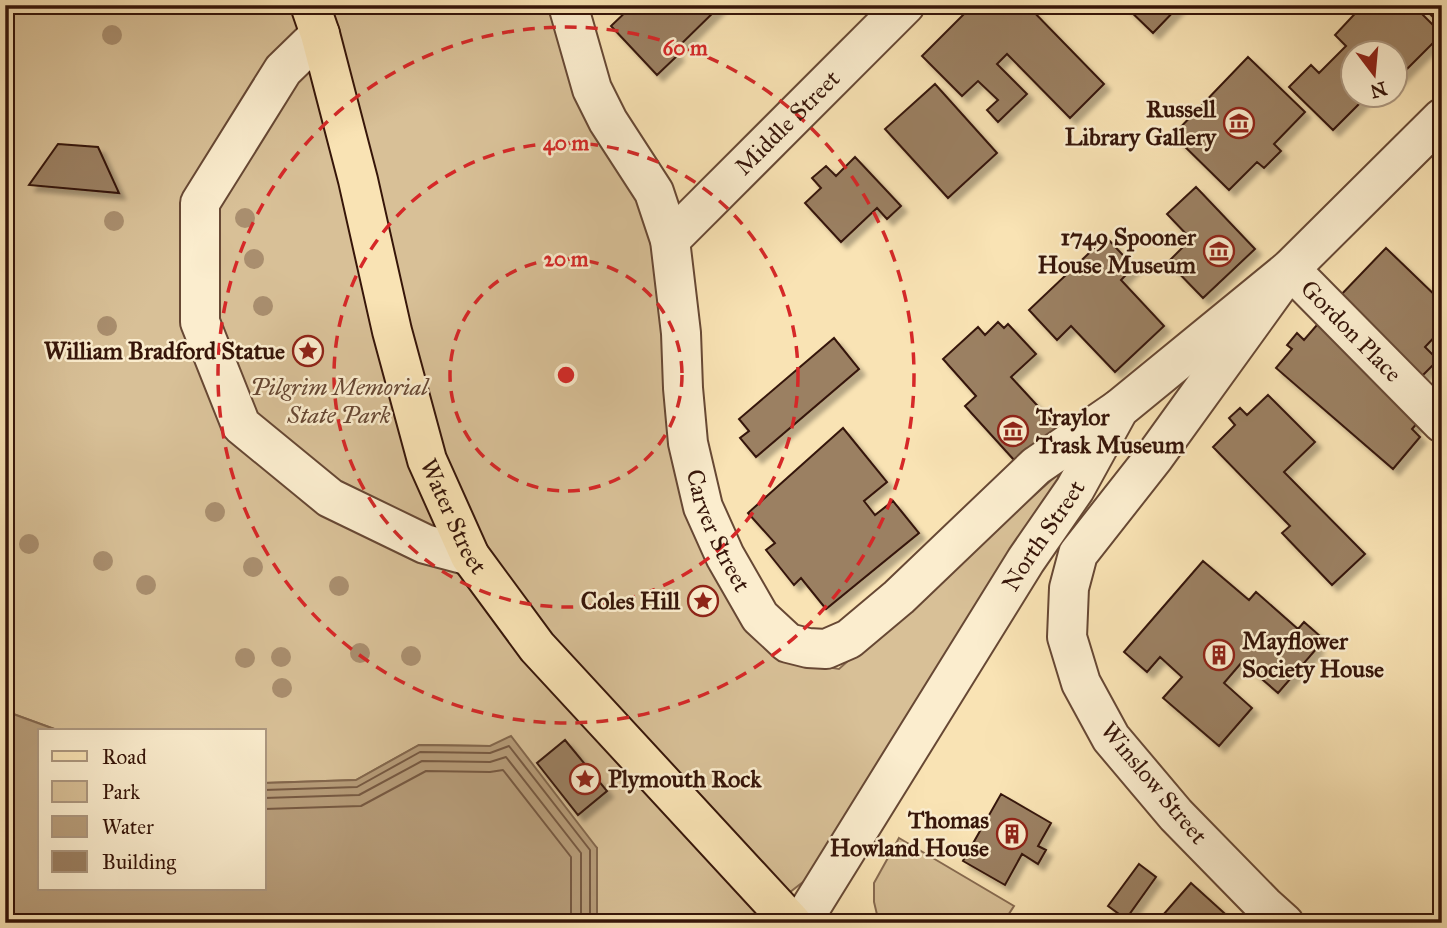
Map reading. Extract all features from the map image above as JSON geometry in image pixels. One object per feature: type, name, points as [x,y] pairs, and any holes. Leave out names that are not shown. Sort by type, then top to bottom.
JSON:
[{"type":"main road","name":"Water Street","points":[[315,20],[358,180],[392,331],[427,460],[470,556],[537,647],[792,923]]},
{"type":"street","name":"Carver Street","points":[[568,5],[592,89],[608,121],[654,192],[670,240],[675,265],[688,443],[704,507],[725,556],[760,617],[788,643],[825,649],[849,639],[899,597],[1037,466],[1119,409]]},
{"type":"street","name":"Middle Street","points":[[670,240],[905,5]]},
{"type":"street","points":[[315,20],[200,203],[200,322],[241,425],[330,498],[425,544],[470,556]]},
{"type":"street","name":"North Street","points":[[801,923],[1026,560],[1075,489],[1119,409],[1290,270],[1442,118]]},
{"type":"street","name":"Gordon Place","points":[[1290,270],[1311,288],[1442,424]]},
{"type":"street","name":"Winslow Street","points":[[1284,923],[1177,815],[1111,738],[1081,683],[1067,637],[1069,588],[1078,554],[1155,456],[1290,270]]},
{"type":"green space","name":"Pilgrim Memorial State Park","points":[[5,5],[549,5],[593,133],[643,207],[716,556],[778,659],[839,669],[1057,475],[1064,491],[834,858],[750,923],[597,923],[597,848],[490,746],[419,745],[356,780],[266,783],[266,729],[54,729],[5,711]]},
{"type":"green space","points":[[899,838],[1014,906],[1003,923],[879,923],[874,902],[874,883]]},
{"type":"water","points":[[5,711],[54,729],[38,729],[38,890],[266,890],[266,783],[356,780],[419,745],[490,746],[511,736],[597,848],[597,923],[5,923]]},
{"type":"building","points":[[633,5],[721,5],[674,51],[678,55],[657,75],[611,26]]},
{"type":"building","points":[[973,5],[1027,5],[1104,84],[1070,118],[1007,54],[997,64],[1027,94],[998,122],[987,110],[998,100],[978,81],[962,96],[922,56]]},
{"type":"building","points":[[1124,5],[1180,5],[1153,33]]},
{"type":"building","points":[[1363,5],[1413,5],[1442,34],[1408,68],[1408,38],[1338,38],[1335,35]]},
{"type":"building","points":[[1421,5],[1442,5],[1442,26]]},
{"type":"building","points":[[1338,54],[1338,108],[1355,108],[1333,130],[1289,87],[1311,65],[1319,73]]},
{"type":"building","name":"Russell Library Gallery","points":[[1248,57],[1305,112],[1274,144],[1281,151],[1264,168],[1257,162],[1229,190],[1173,135]]},
{"type":"building","points":[[935,84],[997,153],[948,198],[885,129]]},
{"type":"building","points":[[58,144],[98,147],[119,193],[29,185]]},
{"type":"building","points":[[855,157],[901,206],[887,219],[877,208],[841,242],[805,203],[821,188],[812,178],[826,166],[836,176]]},
{"type":"building","points":[[1196,187],[1255,249],[1203,298],[1168,262],[1191,239],[1167,214]]},
{"type":"building","points":[[1106,237],[1134,267],[1121,280],[1164,326],[1115,372],[1071,326],[1057,340],[1029,310]]},
{"type":"building","points":[[1386,248],[1442,302],[1442,329],[1425,347],[1438,360],[1419,379],[1337,299]]},
{"type":"building","points":[[1323,318],[1419,421],[1412,429],[1420,437],[1393,469],[1276,368],[1292,349],[1287,345],[1297,333],[1304,340]]},
{"type":"building","points":[[998,322],[1004,328],[1008,324],[1036,354],[1011,377],[1058,428],[1030,453],[1026,449],[1014,460],[965,406],[976,396],[943,359],[978,327],[985,335]]},
{"type":"building","points":[[834,338],[859,369],[756,457],[740,438],[749,431],[739,419]]},
{"type":"building","points":[[1268,395],[1315,442],[1284,472],[1365,554],[1332,585],[1282,533],[1290,526],[1213,447],[1235,425],[1229,418],[1240,408],[1247,415]]},
{"type":"building","points":[[843,428],[887,482],[864,501],[875,515],[893,501],[919,533],[826,609],[801,578],[794,585],[766,550],[775,543],[748,513]]},
{"type":"building","name":"Mayflower Society House","points":[[1203,561],[1249,600],[1256,592],[1298,629],[1304,622],[1320,636],[1313,643],[1318,647],[1278,693],[1242,662],[1224,683],[1252,708],[1219,746],[1163,698],[1182,677],[1160,657],[1147,672],[1124,652]]},
{"type":"building","points":[[565,740],[607,791],[578,815],[537,763]]},
{"type":"building","name":"Thomas Howland House","points":[[1001,794],[1051,823],[1038,846],[1046,850],[1038,864],[1022,854],[1005,885],[963,861]]},
{"type":"building","points":[[1139,864],[1156,877],[1126,919],[1108,906]]},
{"type":"building","points":[[1191,883],[1233,921],[1156,923]]},
{"type":"place","name":"Russell Library Gallery","points":[[1239,123]]},
{"type":"place","name":"1749 Spooner House Museum","points":[[1219,251]]},
{"type":"place","name":"William Bradford Statue","points":[[308,351]]},
{"type":"place","name":"Traylor Trask Museum","points":[[1013,431]]},
{"type":"place","name":"Coles Hill","points":[[703,601]]},
{"type":"place","name":"Mayflower Society House","points":[[1219,655]]},
{"type":"place","name":"Plymouth Rock","points":[[585,779]]},
{"type":"place","name":"Thomas Howland House","points":[[1012,834]]}]
